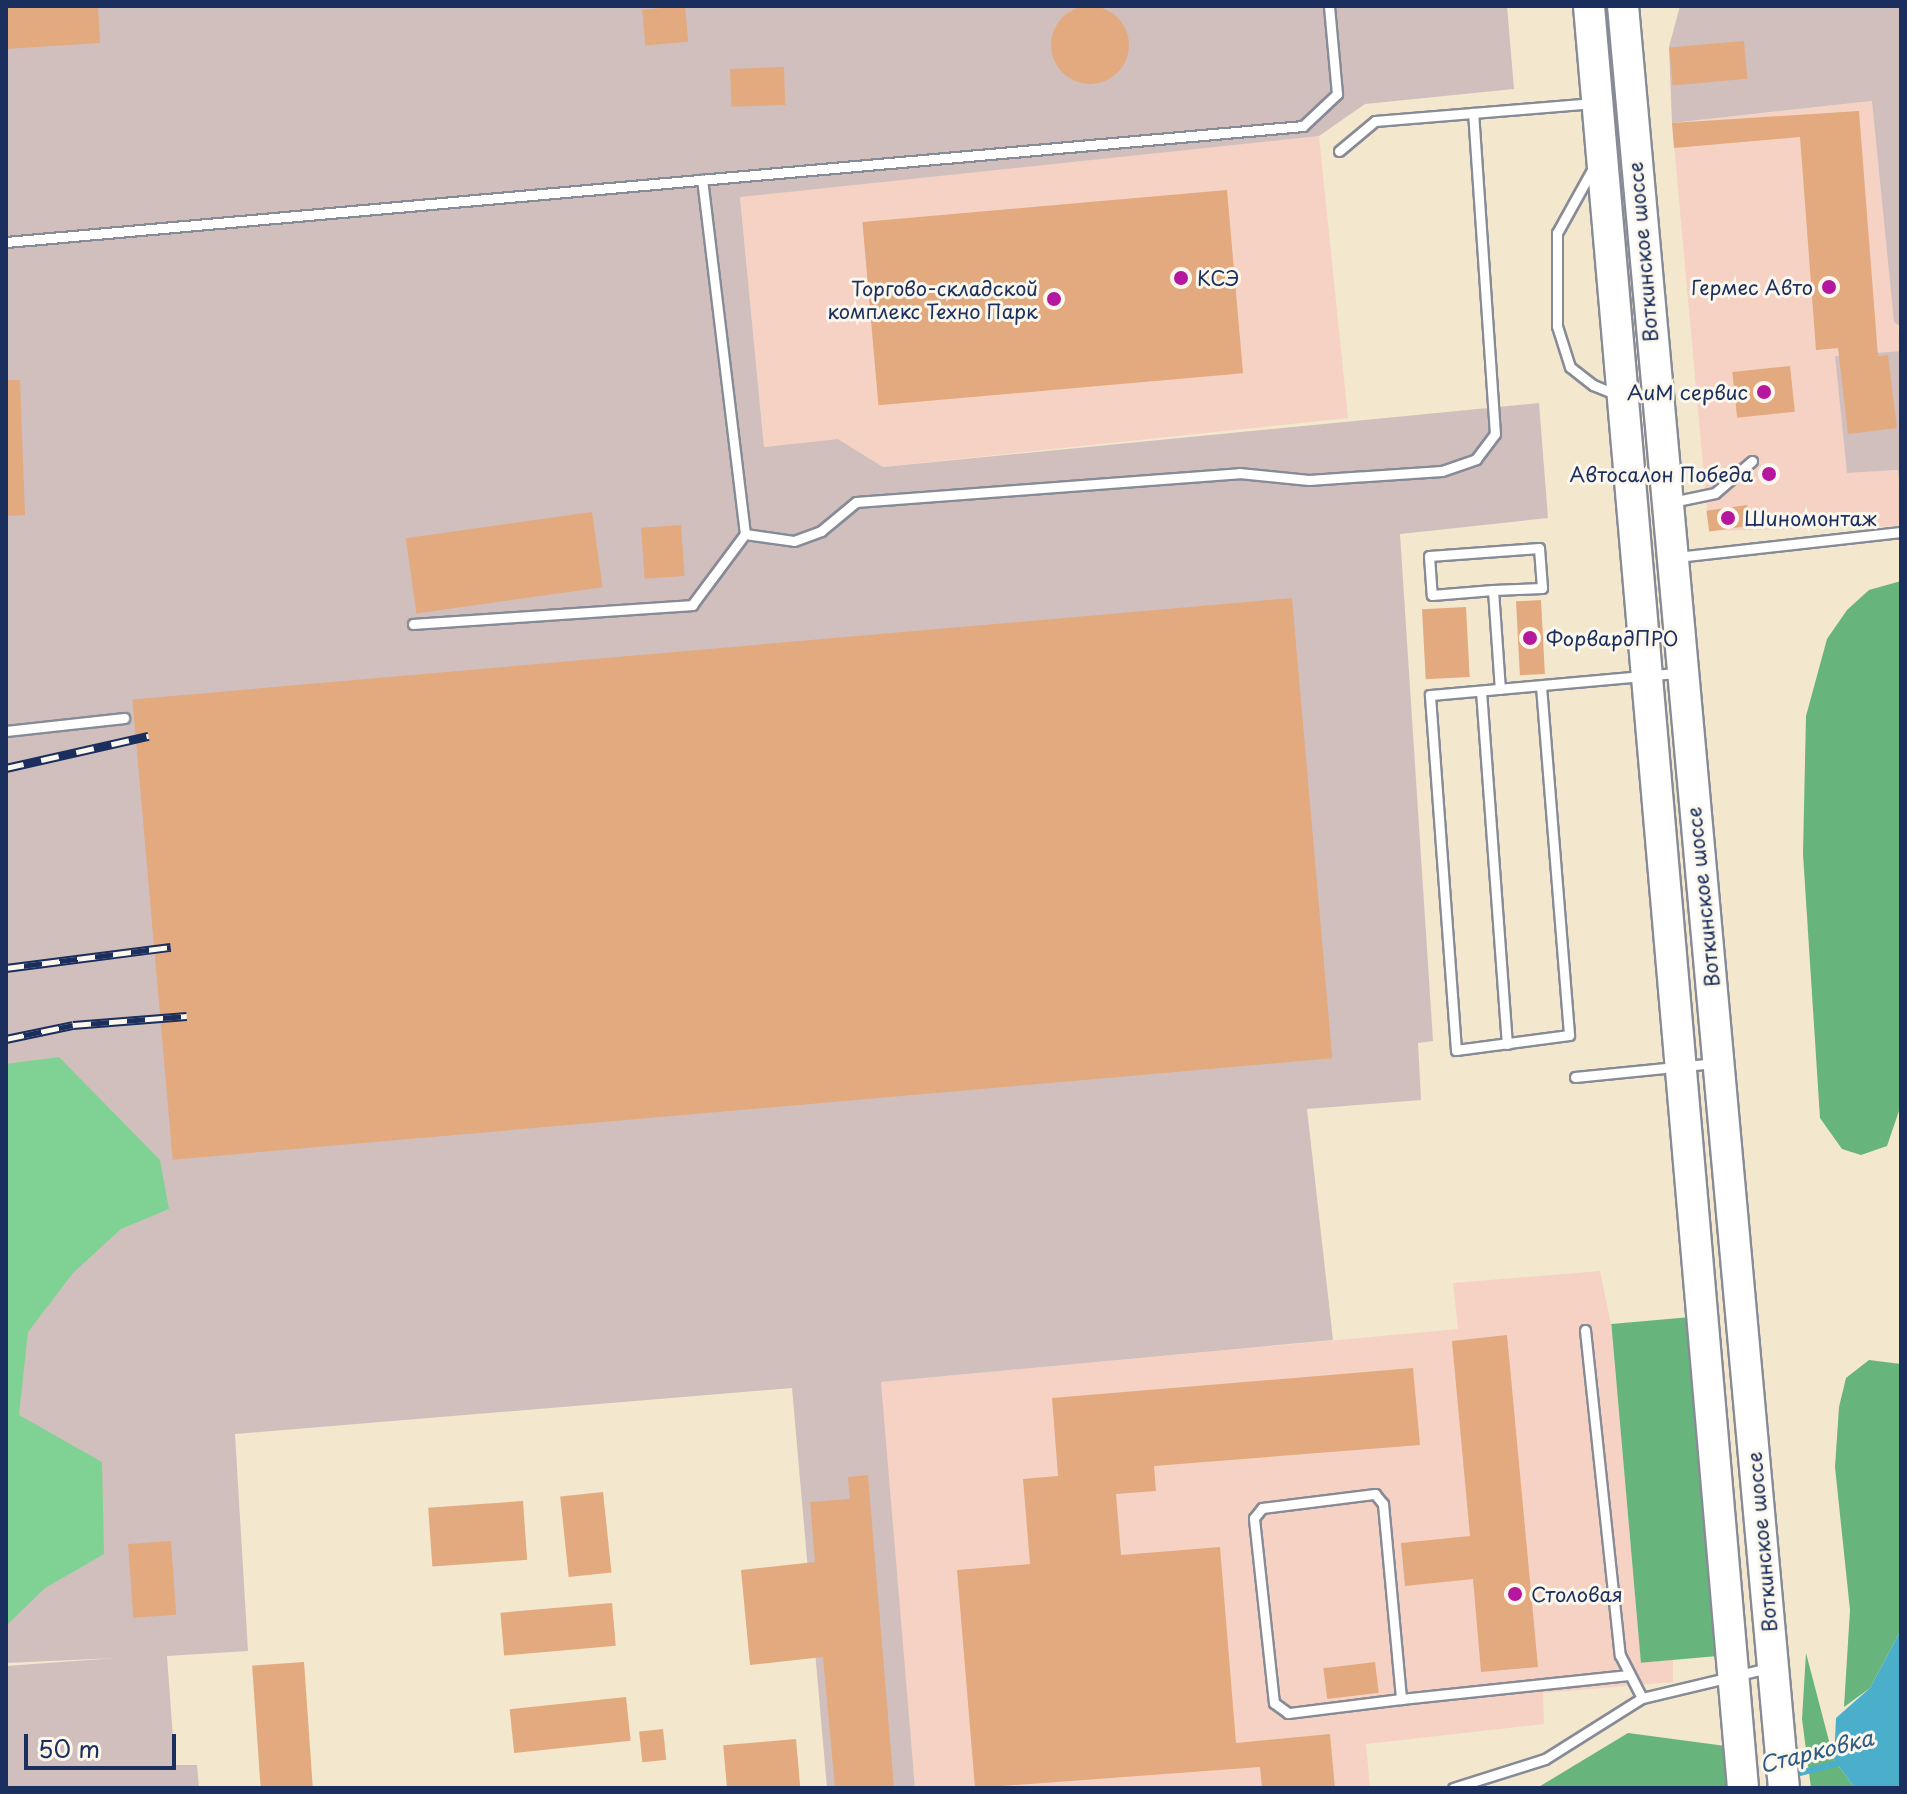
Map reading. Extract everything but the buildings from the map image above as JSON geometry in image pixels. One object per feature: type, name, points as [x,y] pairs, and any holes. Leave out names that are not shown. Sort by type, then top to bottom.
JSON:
[{"type":"main road","name":"Воткинское шоссе","points":[[1589,6],[1620,396],[1743,1788]]},
{"type":"main road","name":"Воткинское шоссе","points":[[1623,6],[1664,503],[1719,1062],[1784,1788]]},
{"type":"lane","points":[[6,242],[1303,126],[1337,94],[1329,6]]},
{"type":"lane","points":[[1339,151],[1375,121],[1598,103]]},
{"type":"lane","points":[[745,534],[794,541],[821,531],[856,502],[1239,473],[1309,480],[1442,471],[1476,459],[1495,434],[1473,113]]},
{"type":"lane","points":[[1601,155],[1557,233],[1551,289],[1570,367],[1620,396],[1655,395]]},
{"type":"lane","points":[[413,624],[692,605],[745,534],[702,180]]},
{"type":"lane","points":[[1664,503],[1715,493],[1752,461]]},
{"type":"lane","points":[[1669,558],[1901,532]]},
{"type":"lane","points":[[1539,548],[1542,588],[1493,590],[1432,595],[1429,556],[1539,548]]},
{"type":"lane","points":[[1493,590],[1500,689]]},
{"type":"lane","points":[[1541,686],[1569,1035],[1456,1050],[1430,695],[1680,673]]},
{"type":"lane","points":[[1481,691],[1507,1044]]},
{"type":"lane","points":[[6,731],[124,718]]},
{"type":"lane","points":[[1575,1077],[1719,1062]]},
{"type":"lane","points":[[1585,1330],[1620,1655],[1642,1698]]},
{"type":"lane","points":[[1401,1699],[1383,1504],[1375,1494],[1262,1508],[1254,1518],[1274,1703],[1288,1713],[1629,1675]]},
{"type":"lane","points":[[1453,1788],[1545,1759],[1642,1698],[1733,1672],[1774,1667]]},
{"type":"shaded area","points":[[6,6],[1507,6],[1514,89],[1365,104],[1319,136],[740,197],[764,447],[838,439],[883,467],[1539,403],[1548,518],[1400,534],[1433,1041],[1418,1043],[1421,1100],[1307,1109],[1333,1340],[881,1382],[915,1788],[827,1788],[792,1388],[235,1434],[248,1651],[167,1656],[175,1765],[197,1765],[199,1788],[6,1788],[6,1666],[116,1658],[6,1663]]},
{"type":"shaded area","points":[[1680,6],[1901,6],[1901,327],[1894,322],[1872,101],[1672,123],[1669,47]]},
{"type":"shaded area","points":[[1873,101],[1901,351],[1836,357],[1847,473],[1898,470],[1901,526],[1709,531],[1672,123]]},
{"type":"shaded area","points":[[1319,136],[1348,418],[883,467],[838,439],[764,447],[740,196]]},
{"type":"shaded area","points":[[1901,351],[1901,512],[1898,470],[1847,473],[1835,356]]},
{"type":"shaded area","points":[[1600,1271],[1611,1324],[1641,1662],[1673,1660],[1673,1682],[1543,1693],[1544,1724],[1366,1744],[1370,1788],[915,1788],[880,1382],[1458,1329],[1453,1283]]},
{"type":"green space","points":[[1901,581],[1901,1105],[1887,1146],[1861,1155],[1842,1149],[1820,1118],[1803,854],[1806,716],[1827,639],[1847,610],[1869,590]]},
{"type":"green space","points":[[59,1057],[160,1160],[169,1209],[121,1229],[73,1273],[28,1332],[19,1415],[102,1462],[104,1554],[45,1588],[6,1626],[6,1064]]},
{"type":"green space","points":[[1691,1317],[1721,1656],[1641,1663],[1611,1324]]},
{"type":"green space","points":[[1869,1360],[1901,1364],[1901,1630],[1870,1688],[1844,1707],[1850,1610],[1835,1467],[1839,1407],[1846,1378]]},
{"type":"green space","points":[[1806,1653],[1834,1760],[1855,1788],[1811,1788],[1802,1719]]},
{"type":"green space","points":[[1628,1733],[1733,1747],[1735,1788],[1537,1788]]},
{"type":"water","points":[[1901,1630],[1901,1788],[1855,1788],[1834,1760],[1836,1718],[1870,1688]]},
{"type":"waterway","name":"Старковка","points":[[1792,1775],[1843,1762]]},
{"type":"railway","points":[[6,768],[148,736]]},
{"type":"railway","points":[[6,968],[171,947]]},
{"type":"railway","points":[[6,1039],[73,1025],[187,1016]]},
{"type":"place","name":"КСЭ","points":[[1181,278]]},
{"type":"place","name":"Гермес Авто","points":[[1829,287]]},
{"type":"place","name":"Торгово-складской комплекс Техно Парк","points":[[1054,299]]},
{"type":"place","name":"АиМ сервис","points":[[1764,392]]},
{"type":"place","name":"Автосалон Победа","points":[[1769,474]]},
{"type":"place","name":"Шиномонтаж","points":[[1728,518]]},
{"type":"place","name":"ФорвардПРО","points":[[1530,638]]},
{"type":"place","name":"Столовая","points":[[1515,1594]]}]
